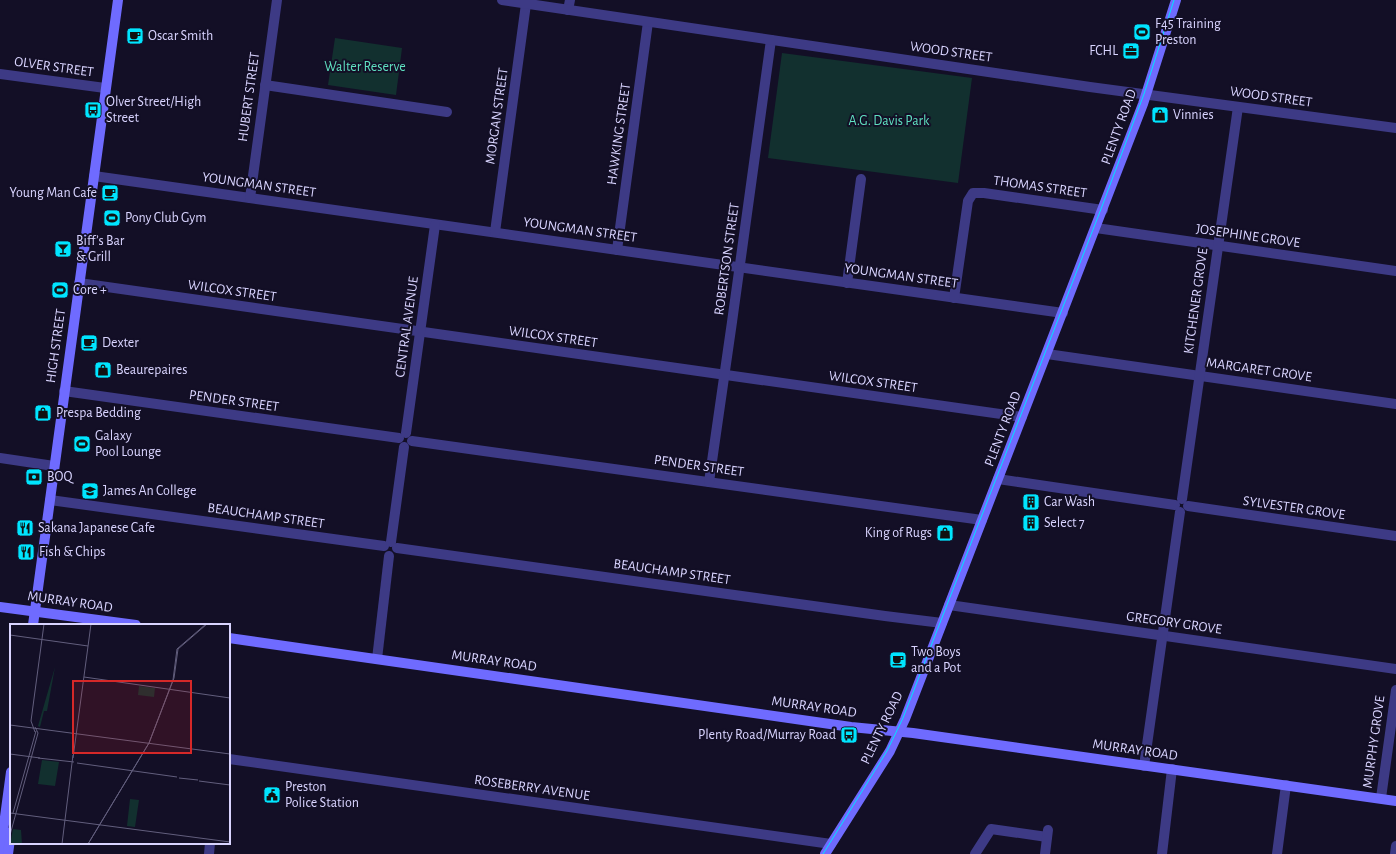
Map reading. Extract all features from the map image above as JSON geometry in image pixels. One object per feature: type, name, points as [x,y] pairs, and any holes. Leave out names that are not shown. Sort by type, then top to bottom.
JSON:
[{"type":"main road","name":"HIGH STREET","points":[[34,624],[64,391],[118,0]]},
{"type":"main road","name":"PLENTY ROAD","points":[[825,854],[890,751],[899,732],[1103,210],[1146,94],[1176,0]]},
{"type":"main road","name":"MURRAY ROAD","points":[[0,607],[35,610],[129,624]]},
{"type":"main road","name":"MURRAY ROAD","points":[[230,638],[851,727],[899,732],[1172,769],[1396,801]]},
{"type":"main road","points":[[0,854],[10,779]]},
{"type":"main road","points":[[8,854],[10,839]]},
{"type":"street","name":"HUBERT STREET","points":[[250,198],[277,0]]},
{"type":"street","name":"WOOD STREET","points":[[502,0],[526,4],[569,5],[648,22],[1146,94],[1396,128]]},
{"type":"street","name":"MORGAN STREET","points":[[495,232],[526,4]]},
{"type":"street","name":"HAWKING STREET","points":[[617,250],[648,22]]},
{"type":"street","name":"ROBERTSON STREET","points":[[709,482],[771,40]]},
{"type":"street","name":"OLVER STREET","points":[[0,74],[105,88]]},
{"type":"street","points":[[265,86],[447,112]]},
{"type":"street","name":"KITCHENER GROVE","points":[[1144,766],[1238,107]]},
{"type":"street","name":"YOUNGMAN STREET","points":[[94,176],[847,283],[1063,312]]},
{"type":"street","points":[[847,283],[861,179]]},
{"type":"street","name":"THOMAS STREET","points":[[954,298],[968,201],[973,193],[984,193],[1103,210]]},
{"type":"street","name":"CENTRAL AVENUE","points":[[391,546],[435,225]]},
{"type":"street","name":"JOSEPHINE GROVE","points":[[1096,228],[1396,271]]},
{"type":"street","name":"WILCOX STREET","points":[[79,283],[1022,417]]},
{"type":"street","name":"MARGARET GROVE","points":[[1047,354],[1396,404]]},
{"type":"street","name":"PENDER STREET","points":[[64,391],[982,520]]},
{"type":"street","points":[[0,458],[54,466]]},
{"type":"street","name":"SYLVESTER GROVE","points":[[998,479],[1396,536]]},
{"type":"street","name":"BEAUCHAMP STREET","points":[[50,500],[942,623]]},
{"type":"street","points":[[377,659],[389,556],[384,552],[391,546]]},
{"type":"street","name":"GREGORY GROVE","points":[[949,605],[1396,669]]},
{"type":"street","name":"MURPHY GROVE","points":[[1380,798],[1396,690]]},
{"type":"street","name":"ROSEBERRY AVENUE","points":[[230,759],[831,844]]},
{"type":"street","points":[[1162,854],[1172,769]]},
{"type":"street","points":[[1277,854],[1286,786]]},
{"type":"street","points":[[975,854],[991,829],[1048,834],[1045,854]]},
{"type":"street","points":[[209,854],[210,844]]},
{"type":"street","points":[[1395,854],[1396,846]]},
{"type":"green space","name":"Walter Reserve","points":[[335,38],[402,48],[396,95],[328,85]]},
{"type":"green space","name":"A.G. Davis Park","points":[[782,53],[972,78],[958,183],[768,158]]},
{"type":"tram line","points":[[823,854],[887,751],[903,718],[1101,209],[1144,94],[1174,0]]},
{"type":"place","name":"F45 Training Preston","points":[[1142,32]]},
{"type":"place","name":"Oscar Smith","points":[[135,36]]},
{"type":"place","name":"FCHL","points":[[1131,51]]},
{"type":"place","name":"Olver Street/High Street","points":[[93,110]]},
{"type":"place","name":"Vinnies","points":[[1160,115]]},
{"type":"place","name":"Young Man Cafe","points":[[110,193]]},
{"type":"place","name":"Pony Club Gym","points":[[112,218]]},
{"type":"place","name":"Biff’s Bar & Grill","points":[[63,249]]},
{"type":"place","name":"Core +","points":[[60,290]]},
{"type":"place","name":"Dexter","points":[[89,343]]},
{"type":"place","name":"Beaurepaires","points":[[103,370]]},
{"type":"place","name":"Prespa Bedding","points":[[43,413]]},
{"type":"place","name":"Galaxy Pool Lounge","points":[[82,444]]},
{"type":"place","name":"BOQ","points":[[34,477]]},
{"type":"place","name":"James An College","points":[[90,491]]},
{"type":"place","name":"Car Wash","points":[[1031,502]]},
{"type":"place","name":"Select 7","points":[[1031,523]]},
{"type":"place","name":"Sakana Japanese Cafe","points":[[25,528]]},
{"type":"place","name":"King of Rugs","points":[[945,533]]},
{"type":"place","name":"Fish & Chips","points":[[26,552]]},
{"type":"place","name":"Two Boys and a Pot","points":[[898,660]]},
{"type":"place","name":"Plenty Road/Murray Road","points":[[849,735]]},
{"type":"place","name":"Preston Police Station","points":[[272,795]]}]
